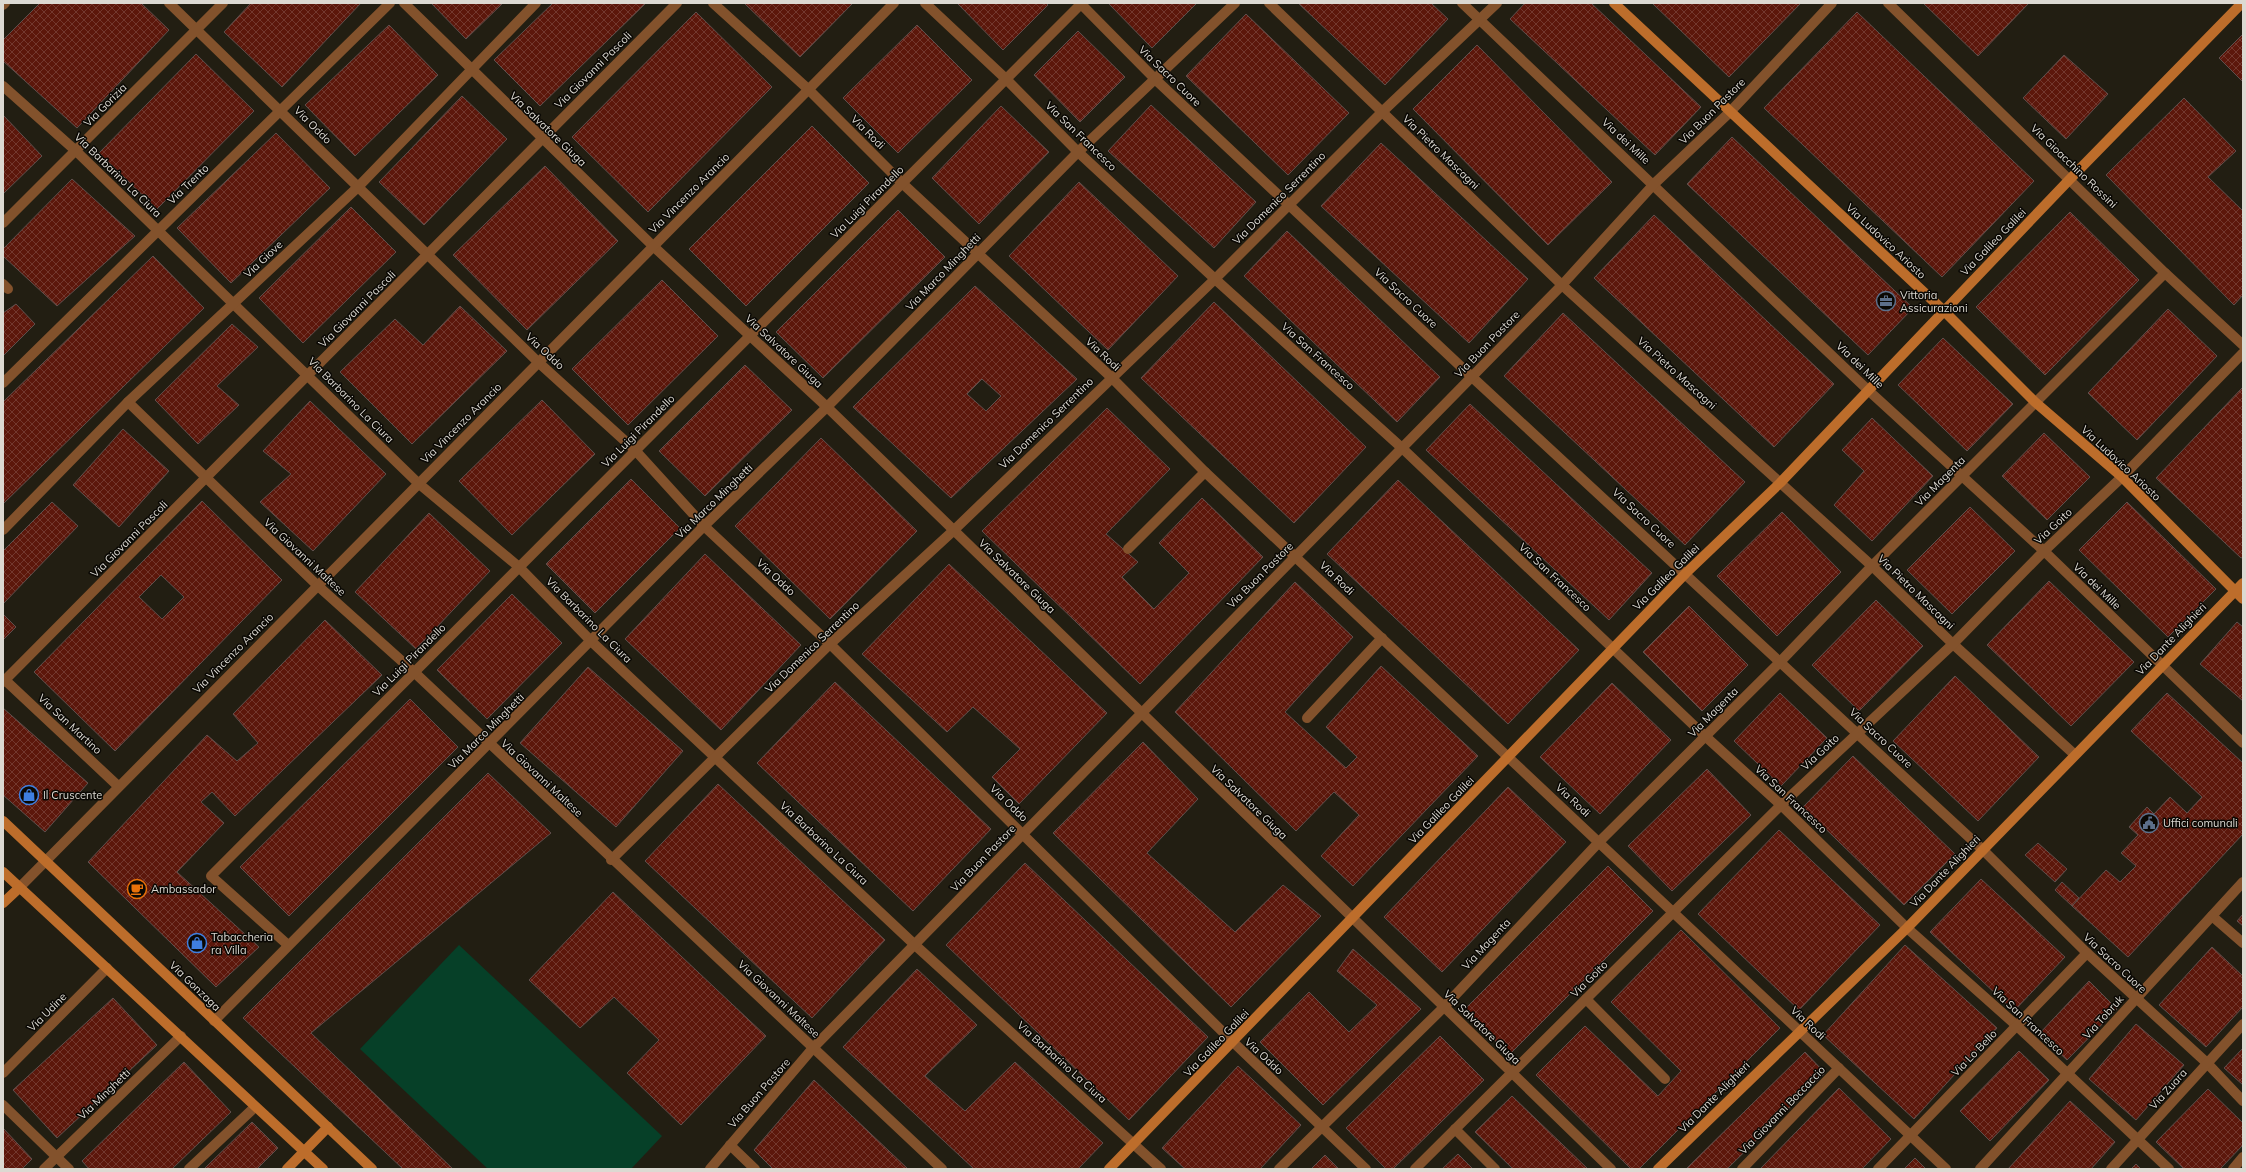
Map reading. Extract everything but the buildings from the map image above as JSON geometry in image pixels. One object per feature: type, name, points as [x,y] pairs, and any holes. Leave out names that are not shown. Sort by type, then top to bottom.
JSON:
[{"type":"street","name":"Via Oddo","points":[[169,3],[195,30],[281,111],[538,362],[635,450],[704,526],[830,644],[1024,834],[1232,1042],[1366,1169]]},
{"type":"street","name":"Via Gorizia","points":[[3,223],[223,3]]},
{"type":"street","name":"Via Trento","points":[[3,383],[390,3]]},
{"type":"street","name":"Via Salvatore Giuga","points":[[404,3],[470,70],[653,246],[827,408],[1611,1169]]},
{"type":"street","name":"Via Giove","points":[[3,530],[128,402],[358,187],[536,3]]},
{"type":"street","name":"Via Giovanni Pascoli","points":[[4,681],[677,3]]},
{"type":"street","name":"Via Rodi","points":[[713,3],[808,89],[902,183],[1111,377],[1206,472],[1946,1169]]},
{"type":"street","name":"Via Vincenzo Arancio","points":[[19,888],[118,786],[894,3]]},
{"type":"street","name":"Via San Francesco","points":[[926,3],[1006,79],[1078,152],[1215,280],[1402,448],[1705,736],[1781,805],[1907,928],[2017,1026],[2169,1169]]},
{"type":"street","name":"Via Luigi Pirandello","points":[[288,945],[211,876],[1081,3]]},
{"type":"street","name":"Via Sacro Cuore","points":[[1081,3],[1156,80],[1472,377],[1686,573],[1983,850],[2087,953],[2207,1063],[2243,1101]]},
{"type":"street","name":"Via Marco Minghetti","points":[[214,1021],[592,641],[704,526],[827,408],[1078,152],[1156,80],[1235,3]]},
{"type":"street","name":"Via Pietro Mascagni","points":[[1269,3],[1562,285],[1872,566],[1953,644],[2074,754]]},
{"type":"street","name":"Via dei Mille","points":[[1462,3],[1654,184],[1869,391],[2044,551],[2243,743]]},
{"type":"street","name":"Via Domenico Serrentino","points":[[611,860],[830,644],[953,531],[1111,377],[1215,280],[1382,112],[1497,3]]},
{"type":"street","name":"Via Ludovico Ariosto","points":[[1614,3],[1944,311],[2035,402],[2122,478],[2243,598]]},
{"type":"street","name":"Via Buon Pastore","points":[[710,1169],[814,1048],[1024,834],[1140,713],[1562,285],[1654,184],[1730,112],[1832,3]]},
{"type":"street","name":"Via Gioacchino Rossini","points":[[1888,3],[2070,178],[2165,273],[2243,345]]},
{"type":"street","name":"Via Galileo Galilei","points":[[1110,1169],[1353,919],[1612,648],[1686,573],[1780,482],[1869,391],[2070,178],[2242,3]]},
{"type":"street","name":"Via Barbarino La Ciura","points":[[3,86],[76,151],[308,374],[418,483],[519,567],[592,641],[915,945],[1161,1169]]},
{"type":"street","name":"Via Magenta","points":[[1278,1169],[1444,1007],[1600,842],[1780,662],[1961,476],[2165,273]]},
{"type":"street","name":"Via Goito","points":[[1415,1169],[1781,805],[1953,644],[2044,551],[2122,478],[2243,353]]},
{"type":"street","name":"Via Giovanni Maltese","points":[[128,402],[317,585],[414,672],[611,860],[942,1169]]},
{"type":"street","points":[[1128,549],[1206,472]]},
{"type":"street","name":"Via Dante Alighieri","points":[[1658,1169],[1799,1030],[1907,928],[2074,754],[2243,583]]},
{"type":"street","points":[[1307,718],[1382,638]]},
{"type":"street","name":"Via San Martino","points":[[4,681],[118,786]]},
{"type":"street","name":"Via Gonzaga","points":[[3,820],[372,1169]]},
{"type":"street","points":[[3,872],[323,1169]]},
{"type":"street","name":"Via Tobruk","points":[[1980,1169],[2243,882]]},
{"type":"street","points":[[3,903],[19,888]]},
{"type":"street","points":[[2212,916],[2243,943]]},
{"type":"street","name":"Via Lo Bello","points":[[1878,1169],[2087,953]]},
{"type":"street","name":"Via Udine","points":[[3,1073],[107,968]]},
{"type":"street","points":[[1586,999],[1665,1079]]},
{"type":"street","name":"Via Zuara","points":[[2111,1169],[2243,1024]]},
{"type":"street","name":"Via Minghetti","points":[[44,1169],[181,1036]]},
{"type":"street","name":"Via Giovanni Boccaccio","points":[[1742,1169],[1839,1068]]},
{"type":"street","points":[[3,1105],[69,1169]]},
{"type":"street","points":[[189,1169],[255,1107]]},
{"type":"street","points":[[287,1169],[328,1128]]},
{"type":"street","points":[[1455,1129],[1495,1169]]},
{"type":"street","points":[[730,1145],[755,1169]]},
{"type":"street","points":[[2233,1169],[2243,1158]]},
{"type":"green space","points":[[459,945],[662,1136],[631,1169],[488,1169],[360,1049]]},
{"type":"place","name":"Vittoria Assicurazioni","points":[[1886,301]]},
{"type":"place","name":"Il Cruscente","points":[[29,795]]},
{"type":"place","name":"Uffici comunali","points":[[2149,823]]},
{"type":"place","name":"Ambassador","points":[[137,889]]},
{"type":"place","name":"Tabaccheria ra Villa","points":[[197,943]]}]
